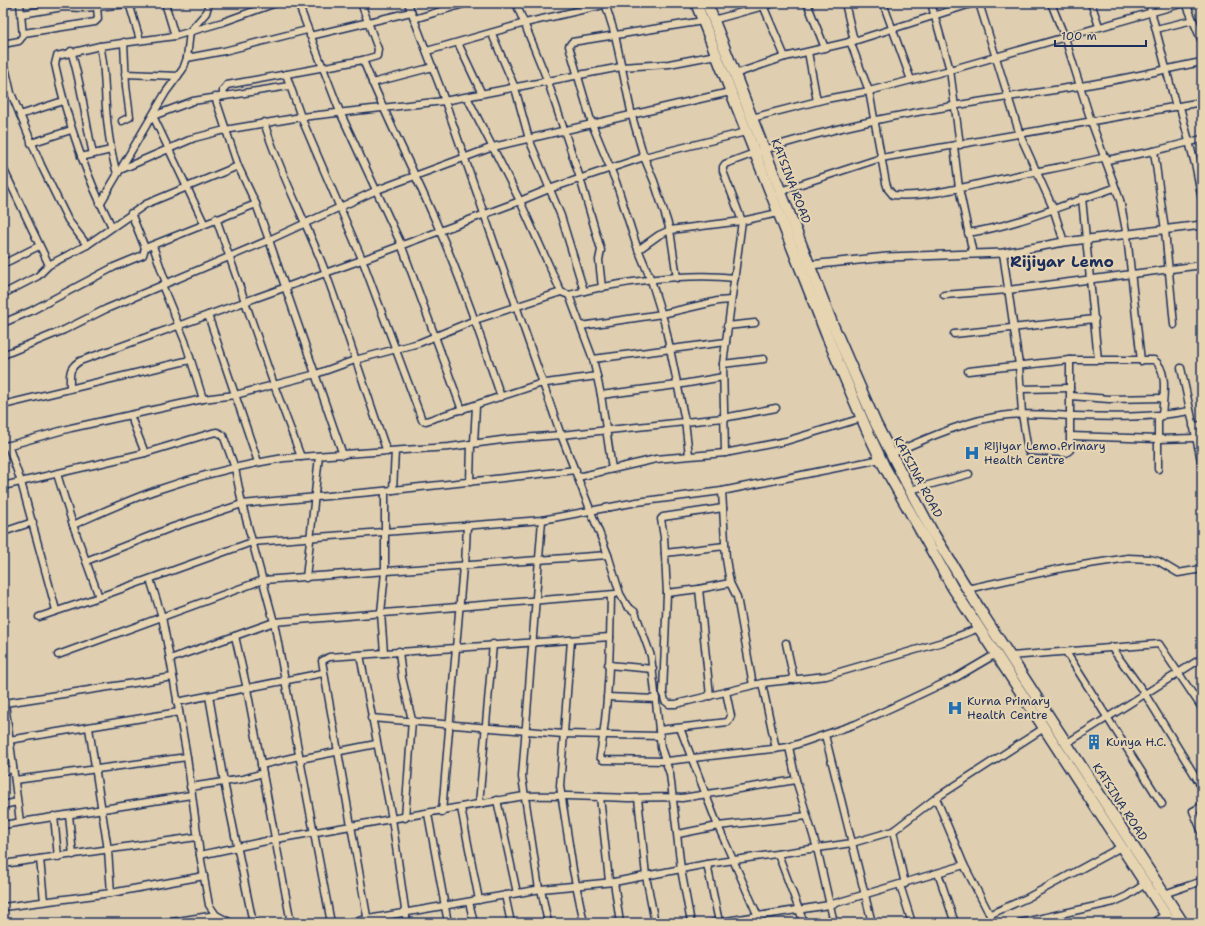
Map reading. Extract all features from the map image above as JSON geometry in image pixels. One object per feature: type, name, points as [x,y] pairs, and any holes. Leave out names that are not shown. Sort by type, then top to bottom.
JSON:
[{"type":"highway","name":"KATSINA ROAD","points":[[696,3],[708,20],[735,74],[780,191],[856,379],[891,454],[910,490],[933,533],[1010,656],[1183,923]]},
{"type":"highway","name":"KATSINA ROAD","points":[[707,3],[708,20],[716,55],[730,92],[862,418],[881,459],[925,540],[979,628],[1168,919]]},
{"type":"street","points":[[3,4],[10,3]]},
{"type":"street","points":[[3,44],[19,41],[24,33],[20,3]]},
{"type":"street","points":[[22,14],[63,5],[83,8],[141,3]]},
{"type":"street","points":[[165,3],[175,36]]},
{"type":"street","points":[[100,204],[166,92],[183,69],[187,58],[190,31],[206,13],[209,3]]},
{"type":"street","points":[[112,227],[100,204],[71,130],[63,101],[55,59],[57,56],[71,51],[100,46],[175,36],[235,18],[276,3]]},
{"type":"street","points":[[298,3],[307,30],[340,112],[402,244],[462,410]]},
{"type":"street","points":[[223,96],[223,90],[227,86],[322,66],[375,57],[379,52],[361,3]]},
{"type":"street","points":[[408,3],[427,51],[484,215],[518,306],[562,435],[608,555],[620,594],[627,606],[635,612],[651,656],[654,668],[661,748],[667,761],[678,834],[681,868],[691,923]]},
{"type":"street","points":[[414,19],[466,3]]},
{"type":"street","points":[[516,3],[548,82],[580,178],[601,250],[599,260],[602,288]]},
{"type":"street","points":[[427,51],[607,3],[632,116],[644,157],[654,181],[670,230],[677,278]]},
{"type":"street","points":[[689,455],[685,421],[671,350],[662,314],[651,280],[638,250],[621,194],[592,124],[569,46],[570,42],[708,20],[762,5],[775,3]]},
{"type":"street","points":[[807,3],[825,48]]},
{"type":"street","points":[[845,3],[852,41],[869,91],[888,189],[893,194],[918,194],[959,188],[1036,171],[1069,167],[1106,158],[1154,151],[1202,139]]},
{"type":"street","points":[[883,3],[911,80]]},
{"type":"street","points":[[931,3],[950,70],[959,188],[973,254]]},
{"type":"street","points":[[735,74],[785,57],[852,41],[974,3]]},
{"type":"street","points":[[979,3],[1020,135],[1053,208],[1064,242]]},
{"type":"street","points":[[1051,3],[1065,38],[1080,86],[1120,200],[1127,236],[1141,361]]},
{"type":"street","points":[[1091,3],[1099,26]]},
{"type":"street","points":[[1149,3],[1200,181],[1202,200]]},
{"type":"street","points":[[752,118],[817,101],[869,91],[950,70],[1065,38],[1099,26],[1185,3],[1202,42]]},
{"type":"street","points":[[130,4],[140,40]]},
{"type":"street","points":[[762,5],[785,57]]},
{"type":"street","points":[[24,33],[96,22],[98,19],[97,7]]},
{"type":"street","points":[[310,36],[411,12]]},
{"type":"street","points":[[1156,29],[1193,20]]},
{"type":"street","points":[[187,58],[224,51],[307,30]]},
{"type":"street","points":[[492,34],[515,88],[529,139],[563,222],[584,291]]},
{"type":"street","points":[[122,121],[130,118],[125,74],[124,42]]},
{"type":"street","points":[[458,43],[482,94]]},
{"type":"street","points":[[100,46],[104,60],[111,150],[117,174]]},
{"type":"street","points":[[71,51],[80,79],[84,112],[93,154]]},
{"type":"street","points":[[808,52],[817,101]]},
{"type":"street","points":[[122,169],[194,138],[264,122],[382,107],[444,101],[621,68],[669,64],[716,55]]},
{"type":"street","points":[[363,60],[382,107],[440,230],[475,320],[501,397]]},
{"type":"street","points":[[725,453],[723,418],[723,364],[742,221],[723,167],[725,164],[754,152],[874,120],[1080,86],[1202,62]]},
{"type":"street","points":[[372,83],[433,68]]},
{"type":"street","points":[[6,71],[11,93],[31,143],[68,220],[87,245]]},
{"type":"street","points":[[125,74],[178,76]]},
{"type":"street","points":[[286,74],[301,117],[362,259],[394,349],[422,420],[430,420],[545,383],[597,376]]},
{"type":"street","points":[[153,116],[193,101],[289,86]]},
{"type":"street","points":[[3,355],[164,284],[269,240],[376,190],[416,177],[493,147],[632,116],[730,92]]},
{"type":"street","points":[[215,97],[238,166],[256,204],[286,287],[343,454]]},
{"type":"street","points":[[468,97],[520,202],[561,292]]},
{"type":"street","points":[[20,115],[63,101]]},
{"type":"street","points":[[780,191],[881,158],[957,146],[1202,102]]},
{"type":"street","points":[[153,116],[204,223]]},
{"type":"street","points":[[264,122],[272,150],[306,223],[325,272],[354,360],[387,452]]},
{"type":"street","points":[[31,143],[71,130]]},
{"type":"street","points":[[70,387],[70,370],[72,366],[80,361],[520,202],[549,189],[580,178],[644,157],[746,132]]},
{"type":"street","points":[[81,157],[111,150]]},
{"type":"street","points":[[1154,151],[1166,230],[1174,325]]},
{"type":"street","points":[[3,294],[38,276],[49,265],[87,245],[146,204],[238,166]]},
{"type":"street","points":[[3,168],[49,265]]},
{"type":"street","points":[[968,232],[1005,226],[1082,198],[1116,188]]},
{"type":"street","points":[[1082,198],[1098,360]]},
{"type":"street","points":[[145,248],[216,218],[256,204]]},
{"type":"street","points":[[3,323],[31,311],[114,268],[142,256],[145,248],[131,213]]},
{"type":"street","points":[[638,250],[659,235],[670,230],[742,221],[778,213]]},
{"type":"street","points":[[216,218],[301,457]]},
{"type":"street","points":[[810,265],[887,258],[1003,253],[1064,242],[1127,236],[1202,225]]},
{"type":"street","points":[[3,264],[39,246]]},
{"type":"street","points":[[152,246],[178,326],[185,341],[203,399]]},
{"type":"street","points":[[1003,253],[1019,364],[1022,414],[1028,451],[1066,453],[1070,450],[1070,360]]},
{"type":"street","points":[[944,295],[1008,290],[1202,265]]},
{"type":"street","points":[[56,610],[21,482],[5,446],[71,428],[203,399],[235,395],[316,374],[354,360],[419,343],[475,320],[561,292],[569,295],[584,291],[651,280],[709,276],[735,278]]},
{"type":"street","points":[[569,295],[594,359],[607,430],[612,469]]},
{"type":"street","points":[[581,326],[662,314],[709,302],[731,300]]},
{"type":"street","points":[[208,315],[258,462]]},
{"type":"street","points":[[954,334],[1095,319]]},
{"type":"street","points":[[728,326],[755,323]]},
{"type":"street","points":[[594,359],[726,342]]},
{"type":"street","points":[[723,364],[764,359]]},
{"type":"street","points":[[3,405],[70,387],[190,360]]},
{"type":"street","points":[[968,371],[1019,364],[1070,360],[1154,360],[1159,364],[1162,371],[1163,398],[1158,440],[1158,469]]},
{"type":"street","points":[[1181,368],[1202,465]]},
{"type":"street","points":[[601,395],[677,385],[723,377]]},
{"type":"street","points":[[1021,389],[1070,388]]},
{"type":"street","points":[[1071,396],[1109,399],[1163,398]]},
{"type":"street","points":[[470,482],[476,406]]},
{"type":"street","points":[[72,525],[155,490],[258,462],[301,457],[387,452],[562,435],[723,418],[776,408]]},
{"type":"street","points":[[891,454],[961,426],[986,418],[1022,414],[1071,416],[1160,416],[1190,411]]},
{"type":"street","points":[[130,415],[146,453]]},
{"type":"street","points":[[578,477],[656,459],[725,453],[794,440],[862,418]]},
{"type":"street","points":[[1193,426],[1202,425]]},
{"type":"street","points":[[3,486],[146,453],[217,432],[223,435],[235,468],[242,504],[274,622],[284,667],[285,681],[331,923]]},
{"type":"street","points":[[1071,436],[1158,440],[1195,438]]},
{"type":"street","points":[[393,490],[395,451]]},
{"type":"street","points":[[306,578],[309,538],[316,497],[319,456]]},
{"type":"street","points":[[39,617],[56,610],[99,598],[252,542],[542,520],[590,510],[722,491],[881,459]]},
{"type":"street","points":[[86,561],[173,527],[242,504],[385,491],[576,470]]},
{"type":"street","points":[[58,474],[72,525],[99,598]]},
{"type":"street","points":[[910,490],[969,474]]},
{"type":"street","points":[[384,653],[381,613],[385,572],[385,491]]},
{"type":"street","points":[[722,491],[725,546],[730,582],[737,597],[753,685]]},
{"type":"street","points":[[722,508],[662,517],[666,593],[663,687],[666,701],[669,704],[676,704],[762,683],[826,676],[946,641],[979,628]]},
{"type":"street","points":[[542,520],[526,731],[522,762],[524,796],[540,889],[548,923]]},
{"type":"street","points":[[3,532],[32,522]]},
{"type":"street","points":[[442,812],[455,647],[468,525]]},
{"type":"street","points":[[665,553],[725,546]]},
{"type":"street","points":[[58,655],[263,580],[608,555]]},
{"type":"street","points":[[968,589],[1063,568],[1128,558],[1154,560],[1178,573],[1202,569]]},
{"type":"street","points":[[150,579],[162,617],[170,659],[187,757],[197,837],[209,905],[216,915],[231,923]]},
{"type":"street","points":[[666,593],[699,589],[730,582]]},
{"type":"street","points":[[699,589],[710,696]]},
{"type":"street","points":[[170,659],[274,622],[620,594]]},
{"type":"street","points":[[611,595],[607,697],[604,735],[600,757],[601,760],[667,761],[789,747],[825,735],[898,705],[957,677],[996,654]]},
{"type":"street","points":[[235,636],[247,689],[291,923]]},
{"type":"street","points":[[368,921],[321,662],[323,659],[399,651],[610,637]]},
{"type":"street","points":[[571,640],[560,779],[576,884],[584,923]]},
{"type":"street","points":[[786,642],[794,680]]},
{"type":"street","points":[[480,804],[494,644]]},
{"type":"street","points":[[1010,656],[1159,644],[1202,708]]},
{"type":"street","points":[[1111,647],[1145,694],[1202,787]]},
{"type":"street","points":[[399,651],[402,678],[412,720],[405,818]]},
{"type":"street","points":[[1066,652],[1109,717],[1162,804]]},
{"type":"street","points":[[360,655],[376,744],[392,819],[408,923]]},
{"type":"street","points":[[1066,743],[1202,658]]},
{"type":"street","points":[[608,665],[654,668]]},
{"type":"street","points":[[177,702],[323,673]]},
{"type":"street","points":[[20,822],[9,740],[6,731],[4,700],[173,677]]},
{"type":"street","points":[[762,683],[776,749]]},
{"type":"street","points":[[371,718],[412,720],[563,734],[604,735],[659,733],[680,728],[728,722],[731,716],[726,692]]},
{"type":"street","points":[[209,696],[224,782],[252,923]]},
{"type":"street","points":[[607,697],[656,699]]},
{"type":"street","points":[[9,740],[179,712]]},
{"type":"street","points":[[89,728],[96,769],[100,810],[108,850],[111,893]]},
{"type":"street","points":[[680,728],[718,826],[761,923]]},
{"type":"street","points":[[345,923],[368,921],[540,889],[646,876],[681,868],[852,843],[893,831],[936,798],[1044,728]]},
{"type":"street","points":[[825,735],[872,923]]},
{"type":"street","points":[[261,765],[376,744]]},
{"type":"street","points":[[789,747],[796,780],[817,848],[834,923]]},
{"type":"street","points":[[14,780],[187,757]]},
{"type":"street","points":[[3,771],[13,769]]},
{"type":"street","points":[[190,787],[224,782],[263,773]]},
{"type":"street","points":[[200,855],[276,839],[442,812],[497,800],[524,796],[562,795],[638,798],[673,796],[682,798],[796,780]]},
{"type":"street","points":[[3,824],[191,795]]},
{"type":"street","points":[[600,797],[611,881],[620,923]]},
{"type":"street","points":[[638,798],[646,876],[655,923]]},
{"type":"street","points":[[936,798],[964,866],[991,914],[994,923]]},
{"type":"street","points":[[497,800],[516,893]]},
{"type":"street","points":[[3,805],[17,802]]},
{"type":"street","points":[[1202,806],[1193,812],[1202,832]]},
{"type":"street","points":[[461,808],[479,900]]},
{"type":"street","points":[[428,814],[448,923]]},
{"type":"street","points":[[69,815],[73,855]]},
{"type":"street","points":[[54,816],[58,857]]},
{"type":"street","points":[[678,834],[718,826],[807,816]]},
{"type":"street","points":[[893,831],[902,884],[912,923]]},
{"type":"street","points":[[3,864],[197,837]]},
{"type":"street","points":[[991,914],[1027,898],[1121,847]]},
{"type":"street","points":[[778,854],[804,923]]},
{"type":"street","points":[[40,859],[44,901]]},
{"type":"street","points":[[707,864],[716,923],[740,921],[758,914],[829,905],[865,896],[964,866]]},
{"type":"street","points":[[938,873],[955,923]]},
{"type":"street","points":[[3,907],[111,893],[204,876]]},
{"type":"street","points":[[1164,894],[1202,881]]},
{"type":"street","points":[[1020,923],[1114,902],[1127,896],[1145,884]]},
{"type":"street","points":[[505,895],[511,923]]},
{"type":"street","points":[[469,902],[474,923]]},
{"type":"street","points":[[165,923],[216,915]]},
{"type":"street","points":[[1152,923],[1168,919]]},
{"type":"place","name":"Rijiyar Lemo Primary Health Centre","points":[[972,453]]},
{"type":"place","name":"Kurna Primary Health Centre","points":[[955,708]]},
{"type":"place","name":"Kunya H.C.","points":[[1094,742]]},
{"type":"district","name":"Rijiyar Lemo","points":[[1062,261]]}]
